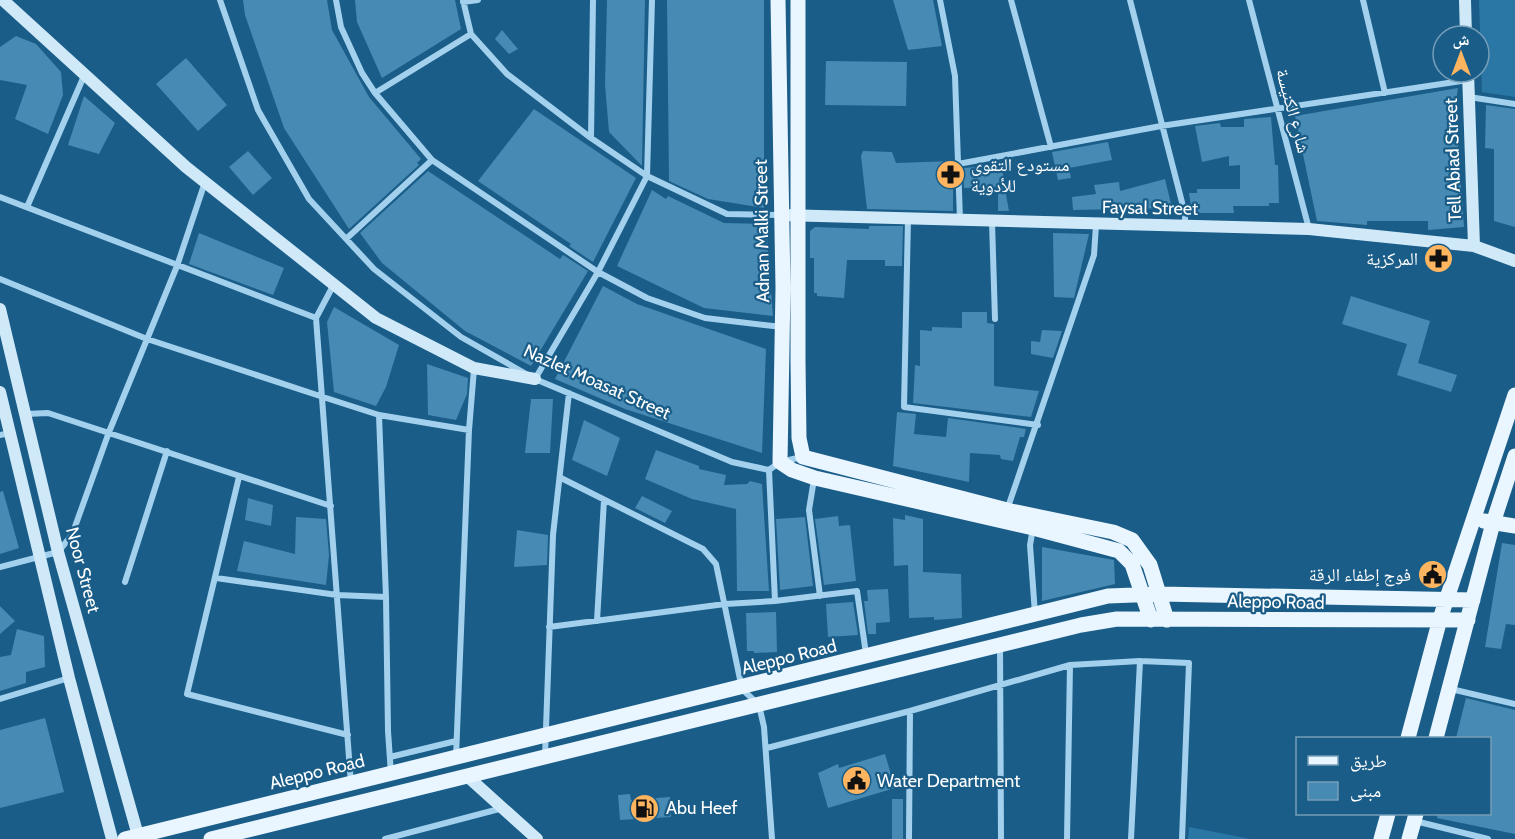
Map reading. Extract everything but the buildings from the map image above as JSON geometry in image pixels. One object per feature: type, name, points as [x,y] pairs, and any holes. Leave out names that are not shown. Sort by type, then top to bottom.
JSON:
[{"type":"main road","points":[[3,0],[84,76],[205,182],[376,318],[474,368],[535,379]]},
{"type":"main road","name":"Adnan Malki Street","points":[[778,0],[799,438],[803,457]]},
{"type":"main road","name":"Adnan Malki Street","points":[[774,466],[789,215],[798,0]]},
{"type":"main road","points":[[1465,0],[1466,24]]},
{"type":"main road","name":"Tell Abiad Street","points":[[1468,84],[1474,246]]},
{"type":"main road","name":"Faysal Street","points":[[789,215],[1309,229],[1474,246],[1515,261]]},
{"type":"main road","name":"Noor Street","points":[[0,309],[58,552],[134,838]]},
{"type":"main road","name":"Noor Street","points":[[0,392],[5,434],[41,558],[69,678],[112,839]]},
{"type":"main road","points":[[1408,737],[1440,619],[1481,503],[1515,395]]},
{"type":"main road","points":[[1436,737],[1451,689],[1493,523],[1515,456]]},
{"type":"main road","name":"Nazlet Moasat Street","points":[[803,457],[1006,510],[1113,532],[1132,540],[1150,565],[1151,620]]},
{"type":"main road","name":"Nazlet Moasat Street","points":[[774,466],[815,478],[1033,528],[1119,551],[1132,564],[1167,620]]},
{"type":"main road","points":[[1481,503],[1515,508]]},
{"type":"main road","points":[[1475,520],[1515,526]]},
{"type":"main road","name":"Aleppo Road","points":[[134,838],[456,757],[742,689],[1108,596],[1152,594],[1473,600]]},
{"type":"main road","name":"Aleppo Road","points":[[211,839],[252,833],[467,776],[1090,623],[1117,619],[1334,622],[1468,620]]},
{"type":"main road","points":[[467,776],[537,839]]},
{"type":"main road","points":[[1381,839],[1387,815]]},
{"type":"main road","points":[[1409,839],[1415,817]]},
{"type":"street","name":"Nazlet Moasat Street","points":[[220,0],[258,110],[309,199],[374,269],[461,337],[535,379],[732,462],[774,466],[803,457]]},
{"type":"street","points":[[336,0],[341,27],[362,73],[375,93],[432,160],[598,272],[647,298],[705,318],[783,327]]},
{"type":"street","points":[[478,0],[463,1],[471,34],[507,74],[591,138],[647,176],[727,214],[789,215]]},
{"type":"street","points":[[591,138],[593,0]]},
{"type":"street","points":[[535,379],[598,272],[647,176],[652,0]]},
{"type":"street","points":[[940,0],[955,75],[960,220]]},
{"type":"street","points":[[1011,0],[1051,147]]},
{"type":"street","points":[[1130,0],[1185,214],[1185,227]]},
{"type":"street","name":"شارع الكنيسة","points":[[1249,0],[1309,229]]},
{"type":"street","points":[[1363,0],[1385,93]]},
{"type":"street","points":[[375,93],[471,34]]},
{"type":"street","points":[[27,207],[84,76]]},
{"type":"street","points":[[958,164],[1161,126],[1385,93],[1431,84]]},
{"type":"street","points":[[1468,97],[1515,104]]},
{"type":"street","points":[[346,239],[432,160]]},
{"type":"street","points":[[0,567],[58,552],[72,535],[109,432],[177,266],[205,182]]},
{"type":"street","points":[[0,197],[316,318]]},
{"type":"street","points":[[908,219],[904,407],[1038,425]]},
{"type":"street","points":[[992,222],[994,319]]},
{"type":"street","points":[[1006,510],[1038,425],[1094,255],[1096,225]]},
{"type":"street","points":[[0,279],[147,339],[323,397],[379,415],[468,430]]},
{"type":"street","points":[[334,284],[316,318],[351,784]]},
{"type":"street","points":[[456,757],[468,430],[474,368]]},
{"type":"street","points":[[545,757],[543,736],[553,535],[561,478],[568,393]]},
{"type":"street","points":[[26,414],[48,413],[331,506]]},
{"type":"street","points":[[379,415],[391,774]]},
{"type":"street","points":[[125,582],[167,452]]},
{"type":"street","points":[[774,466],[775,601]]},
{"type":"street","points":[[239,477],[187,694],[348,735]]},
{"type":"street","points":[[561,478],[703,549],[716,564],[742,689],[759,705],[767,748],[771,839]]},
{"type":"street","points":[[815,478],[809,510],[820,596]]},
{"type":"street","points":[[597,621],[604,500]]},
{"type":"street","points":[[1033,528],[1030,545],[1035,616]]},
{"type":"street","points":[[216,578],[337,595],[386,597]]},
{"type":"street","points":[[549,627],[725,604],[775,601],[857,591],[866,658]]},
{"type":"street","points":[[1000,645],[1001,839]]},
{"type":"street","points":[[767,748],[910,711],[1070,665],[1140,661],[1189,663],[1182,839]]},
{"type":"street","points":[[1131,839],[1140,661]]},
{"type":"street","points":[[1067,839],[1070,665]]},
{"type":"street","points":[[0,699],[69,678]]},
{"type":"street","points":[[1451,689],[1515,704]]},
{"type":"street","points":[[909,839],[910,711]]},
{"type":"street","points":[[390,757],[456,741]]},
{"type":"street","points":[[385,839],[504,808]]},
{"type":"street","points":[[1415,817],[1488,839]]},
{"type":"shaded area","points":[[1479,0],[1515,0],[1515,97],[1482,92],[1482,84],[1491,84],[1491,24],[1480,24]]},
{"type":"shaded area","points":[[1189,827],[1250,839],[1188,839]]},
{"type":"place","name":"مستودع التقوى للأدوية","points":[[950,175]]},
{"type":"place","name":"المركزية","points":[[1439,259]]},
{"type":"place","name":"فوج إطفاء الرقة","points":[[1432,575]]},
{"type":"place","name":"Water Department","points":[[856,781]]},
{"type":"place","name":"Abu Heef","points":[[645,808]]}]
